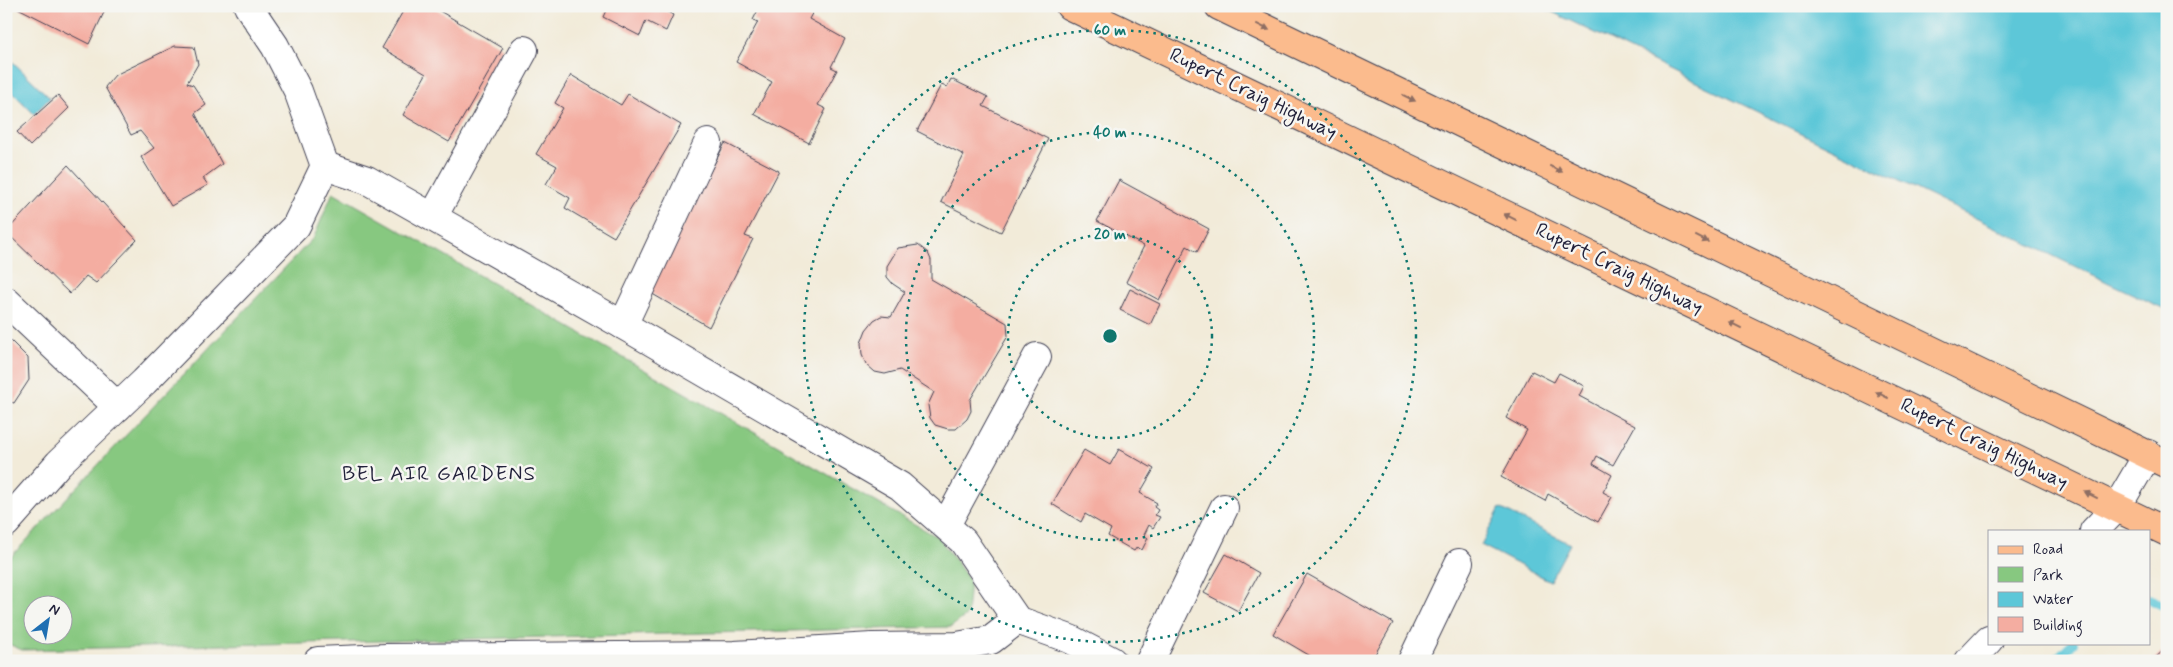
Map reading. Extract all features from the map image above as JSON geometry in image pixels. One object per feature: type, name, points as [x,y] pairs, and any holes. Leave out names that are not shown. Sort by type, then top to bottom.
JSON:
[{"type":"main road","name":"Rupert Craig Highway","points":[[1070,6],[2167,532]]},
{"type":"main road","points":[[1219,6],[2157,459]]},
{"type":"street","points":[[6,523],[59,463],[118,407],[296,226],[325,166],[298,91],[275,46],[248,6]]},
{"type":"street","points":[[433,217],[524,50]]},
{"type":"street","points":[[623,325],[708,143]]},
{"type":"street","points":[[325,166],[367,180],[623,325],[900,486],[963,541],[1017,620],[1070,638],[1112,661]]},
{"type":"street","points":[[6,301],[118,407]]},
{"type":"street","points":[[946,525],[1037,357]]},
{"type":"street","points":[[2095,530],[2157,459]]},
{"type":"street","points":[[1150,661],[1224,508]]},
{"type":"street","points":[[1412,661],[1459,564]]},
{"type":"street","points":[[318,661],[386,658],[734,658],[872,647],[957,646],[991,640],[1017,620]]},
{"type":"street","points":[[1969,661],[1988,641]]},
{"type":"green space","points":[[333,192],[939,538],[970,581],[967,615],[951,627],[22,650],[6,643],[6,562],[314,237]]},
{"type":"water","points":[[1540,6],[2167,6],[2167,310],[2109,283]]},
{"type":"water","points":[[13,62],[50,98],[34,114],[6,86],[6,69]]},
{"type":"water","points":[[1500,508],[1570,544],[1550,581],[1481,545]]},
{"type":"building","points":[[14,6],[107,6],[89,44]]},
{"type":"building","points":[[406,6],[431,6],[503,48],[449,142],[403,115],[426,74],[382,48]]},
{"type":"building","points":[[608,6],[657,6],[673,15],[666,31],[646,21],[640,36],[603,17]]},
{"type":"building","points":[[760,6],[807,6],[814,10],[809,19],[845,39],[831,67],[837,70],[818,105],[826,109],[809,143],[754,114],[772,82],[736,62],[758,22],[753,20]]},
{"type":"building","points":[[175,46],[194,47],[198,64],[187,83],[193,85],[206,105],[195,113],[222,164],[203,178],[208,185],[171,206],[141,157],[154,148],[140,131],[131,135],[105,87],[115,75]]},
{"type":"building","points":[[571,75],[621,105],[628,94],[681,125],[614,237],[565,208],[570,198],[546,184],[557,166],[536,154],[563,108],[555,103]]},
{"type":"building","points":[[951,79],[988,97],[983,106],[1048,139],[1001,232],[941,202],[964,155],[917,131],[941,85],[947,87]]},
{"type":"building","points":[[58,95],[69,108],[30,146],[17,132]]},
{"type":"building","points":[[725,143],[779,171],[745,236],[753,239],[709,327],[649,292]]},
{"type":"building","points":[[68,165],[137,240],[96,283],[86,276],[70,294],[6,232]]},
{"type":"building","points":[[1119,180],[1209,229],[1197,252],[1187,246],[1159,300],[1126,282],[1144,246],[1097,221]]},
{"type":"building","points":[[918,245],[928,253],[931,260],[931,279],[1007,323],[1008,336],[970,400],[971,411],[967,419],[956,429],[935,425],[930,418],[928,405],[934,392],[900,370],[885,374],[875,372],[866,364],[862,355],[861,343],[866,330],[874,320],[881,316],[891,317],[905,292],[893,284],[887,277],[887,266],[898,248]]},
{"type":"building","points":[[1130,289],[1160,304],[1150,325],[1120,310]]},
{"type":"building","points":[[6,336],[28,358],[29,380],[14,403],[6,401]]},
{"type":"building","points":[[1532,371],[1554,382],[1559,373],[1584,386],[1579,396],[1635,426],[1613,465],[1597,456],[1593,464],[1612,475],[1603,492],[1612,497],[1598,522],[1548,494],[1545,501],[1501,477],[1527,430],[1506,418]]},
{"type":"building","points":[[1119,449],[1154,469],[1140,493],[1157,503],[1154,507],[1158,510],[1155,515],[1160,517],[1153,528],[1149,525],[1144,535],[1148,538],[1142,550],[1137,547],[1134,551],[1108,536],[1111,529],[1085,514],[1081,522],[1052,504],[1084,450],[1110,465]]},
{"type":"building","points":[[1226,554],[1259,573],[1238,611],[1204,593]]},
{"type":"building","points":[[1307,574],[1393,623],[1371,661],[1319,661],[1273,634]]},
{"type":"building","points":[[2167,647],[2167,661],[2152,661]]},
{"type":"waterway","points":[[2150,599],[2167,607]]},
{"type":"waterway","points":[[2055,661],[2072,644]]},
{"type":"district","name":"BEL AIR GARDENS","points":[[439,474]]}]
